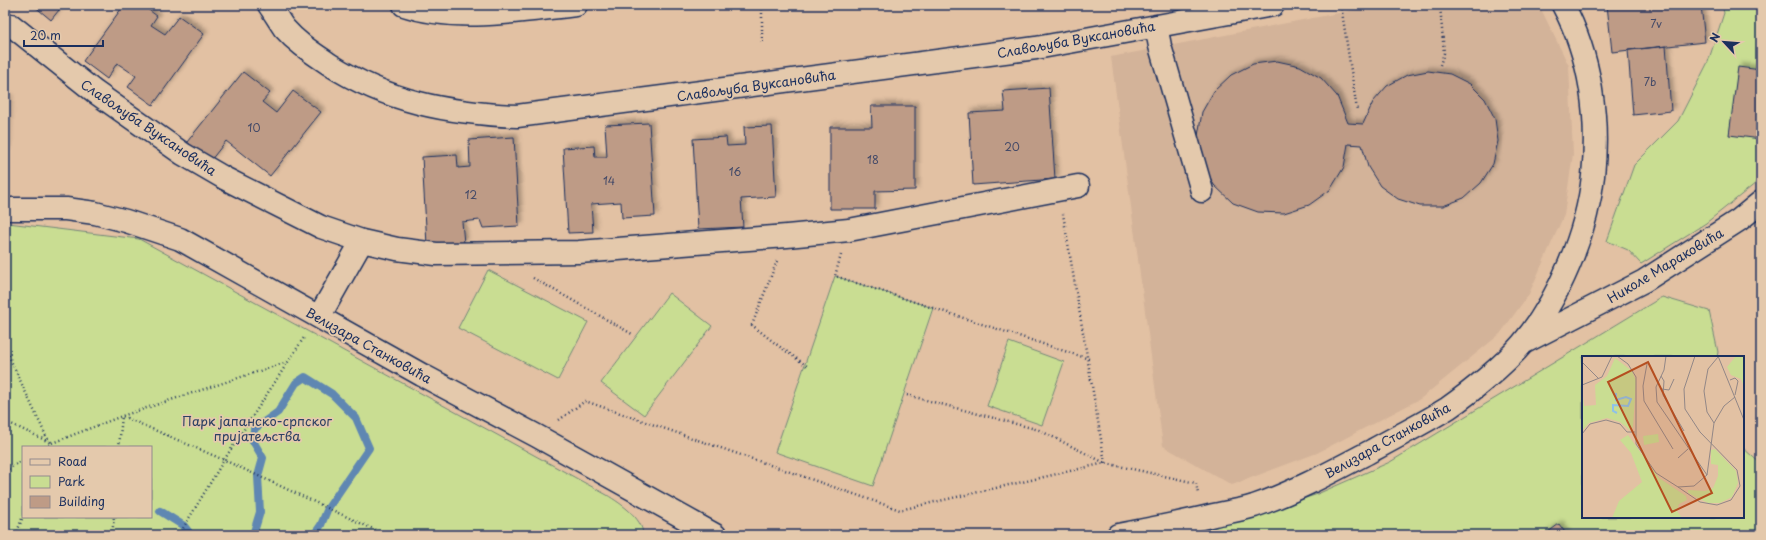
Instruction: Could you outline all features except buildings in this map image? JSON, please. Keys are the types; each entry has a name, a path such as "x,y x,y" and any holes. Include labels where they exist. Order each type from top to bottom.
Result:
{"street":[{"name":"Славољуба Вуксановића","path":"270,5 284,27 305,48 336,68 372,88 402,99 439,107 479,114 517,116 1036,48 1273,5"},
{"path":"404,5 438,13 462,14 507,12 576,5"},
{"name":"Велизара Станковића","path":"1118,535 1203,518 1253,506 1285,493 1360,457 1449,407 1476,386 1522,344 1552,298 1568,266 1581,233 1588,206 1595,158 1593,100 1588,73 1574,24 1563,5"},
{"name":"Славољуба Вуксановића","path":"10,25 95,92 183,154 226,179 321,227 362,241 397,249 436,254 579,252 787,236 849,230 1068,188"},
{"path":"1156,26 1160,46 1202,191"},
{"name":"Николе Мараковића","path":"1522,344 1644,281 1739,220 1761,202"},
{"name":"Велизара Станковића","path":"5,209 60,209 95,213 158,231 180,239 537,436 688,528 716,535"},
{"path":"319,317 362,241"}],"path":[{"path":"762,5 762,42"},
{"path":"1341,5 1357,110"},
{"path":"1440,5 1444,53 1440,65"},
{"path":"1068,188 1089,359 1105,463"},
{"path":"849,230 834,276 1089,359"},
{"path":"787,236 752,325 807,366"},
{"path":"530,276 632,334"},
{"path":"178,535 287,362 319,317"},
{"path":"5,348 46,438 52,443"},
{"path":"47,446 122,416 287,362"},
{"path":"907,395 1039,430 1105,463 1196,483 1203,518"},
{"path":"537,436 585,401 900,510 1105,463"},
{"path":"119,446 122,416"},
{"path":"122,416 224,460 386,535"},
{"path":"5,421 52,443"},
{"path":"5,471 22,461"},
{"path":"16,535 22,518"},
{"path":"112,535 114,518"}],"shaded area":[{"path":"1380,5 1539,5 1569,66 1573,154 1564,215 1529,294 1500,334 1420,399 1317,453 1232,485 1163,446 1111,57"}],"green space":[{"path":"1722,5 1761,5 1761,179 1706,223 1641,264 1628,250 1607,241 1634,165 1678,121 1708,62 1724,13"},
{"name":"Парк јапанско-српског пријатељства","path":"8,223 139,239 607,495 635,517 642,529 643,535 5,535 5,224"},
{"path":"488,270 588,322 558,380 458,328"},
{"path":"835,276 933,308 873,486 775,452"},
{"path":"669,293 712,326 644,415 601,383"},
{"path":"1662,297 1709,311 1718,352 1717,356 1582,356 1582,518 1744,518 1744,449 1761,464 1761,535 1187,535 1315,495 1390,462"},
{"path":"1009,342 1064,362 1042,425 987,406"}],"waterway":[{"path":"253,535 260,512 258,476 263,458 253,441 254,429 278,412 296,383 305,377 332,394 356,418 369,448 328,508 321,525 314,535"},
{"path":"160,511 184,526 191,535"}]}
